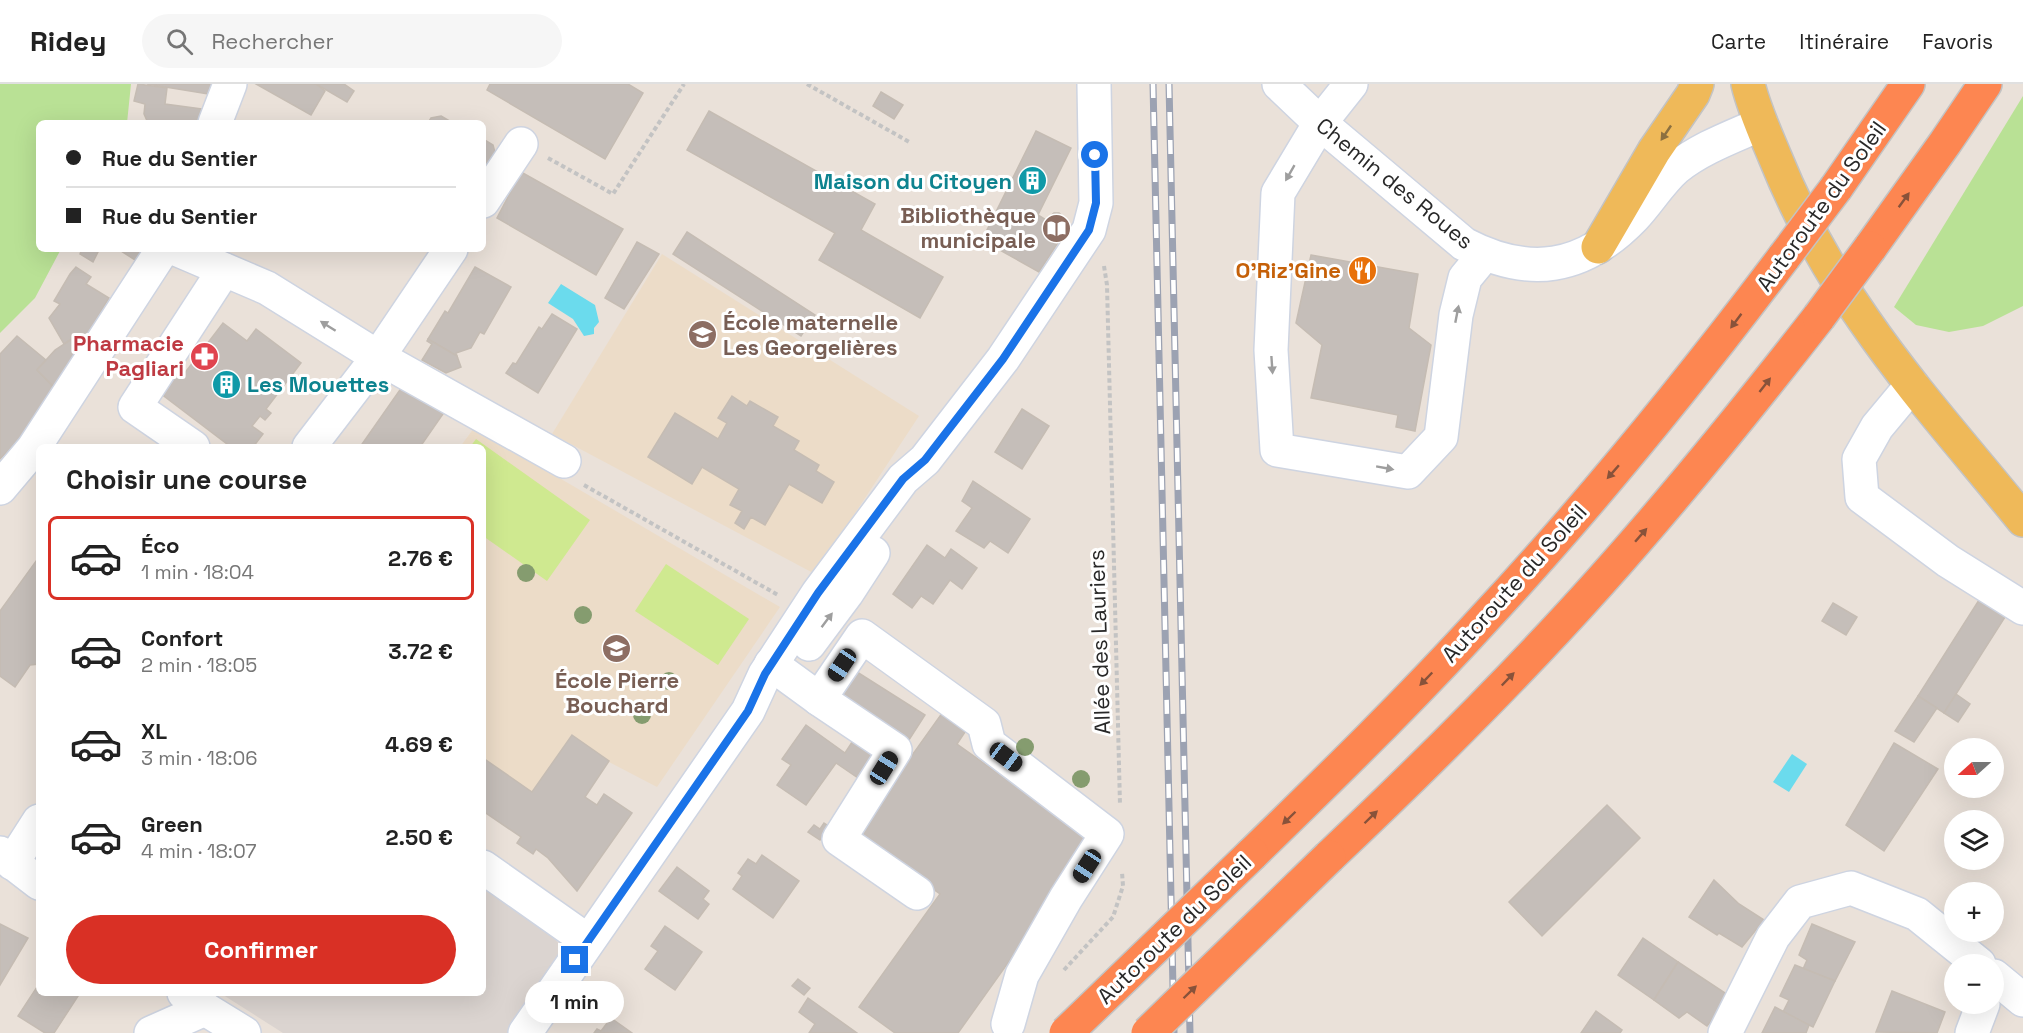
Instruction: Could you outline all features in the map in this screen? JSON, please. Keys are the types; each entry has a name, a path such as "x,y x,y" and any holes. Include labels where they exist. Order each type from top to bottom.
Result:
{"highway":[{"name":"Autoroute du Soleil","path":"1065,1033 1252,854 1482,622 1653,425 1717,345 1836,188 1908,84"},
{"path":"1148,1033 1418,772 1599,584 1725,436 1819,317 1946,143 1984,84"}],"main road":[{"path":"1598,248 1654,151 1693,94 1697,84"},
{"path":"1748,84 1761,124 1797,208 1823,255 1864,320 1912,385 2023,520"}],"street":[{"path":"215,120 230,84"},
{"path":"525,1033 748,711 765,674 779,670 818,593 903,479 925,460 1003,359 1089,230 1096,203 1094,84"},
{"name":"Chemin des Roues","path":"1279,84 1320,123 1464,244 1484,255 1514,264 1549,265 1572,260 1598,248 1616,234 1688,159 1720,141 1761,124"},
{"path":"1351,84 1320,123 1278,193 1271,350 1277,450 1408,472 1440,437 1456,315 1465,278 1484,255"},
{"path":"486,196 521,144"},
{"path":"36,444 161,252"},
{"path":"183,252 267,288 378,357 564,461"},
{"path":"311,444 378,357 449,252"},
{"path":"189,444 135,407 224,270"},
{"path":"1912,385 1877,427 1859,459 1862,497 1948,561 2023,608"},
{"path":"0,488 36,444"},
{"path":"819,699 862,636 984,724 989,744 1107,834 1066,898 1022,975 1008,1024"},
{"path":"779,670 895,750 838,839 916,893"},
{"path":"36,824 6,858 36,881"},
{"path":"486,869 588,941"},
{"path":"1725,1033 1773,937 1800,902 1851,888 1917,914 1967,954"},
{"path":"2004,984 2023,1000"},
{"path":"151,1033 195,1001 244,1033"},
{"path":"1972,1033 1979,1014"}],"path":[{"path":"521,144 613,194 684,84"},
{"path":"807,84 911,143"},
{"name":"Allée des Lauriers","path":"1104,262 1107,285 1120,811"},
{"path":"564,461 564,474 781,596"},
{"path":"1056,978 1113,917 1123,886 1122,866"}],"shaded area":[{"name":"École maternelle Les Georgelières","path":"662,254 919,416 815,574 552,434"},
{"name":"École Pierre Bouchard","path":"474,428 780,607 657,787 609,762 585,797 597,805 604,794 632,813 577,891 548,858 536,849 533,854 517,843 522,837 486,812 486,444 462,444"},
{"path":"486,888 552,935 562,948 556,966 510,1033 283,1033 225,996 486,996"}],"green space":[{"path":"0,84 131,84 127,120 36,120 36,252 59,252 35,298 0,333"},
{"path":"2023,96 2023,306 1983,326 1949,332 1916,325 1894,307"},
{"path":"476,439 483,444 472,444"},
{"path":"486,446 590,520 547,581 486,538"},
{"path":"666,564 749,619 718,665 635,611"}],"water":[{"path":"561,284 595,305 599,322 594,328 594,334 584,336 573,319 548,303"},
{"path":"1792,754 1807,764 1789,792 1773,782"}],"building":[{"path":"138,84 167,88 165,104 203,109 199,120 147,120 144,114 145,104 134,101"},
{"path":"147,84 213,84 208,94"},
{"path":"256,84 316,84 325,91 311,115"},
{"path":"316,84 344,84 354,91 347,102"},
{"path":"490,84 628,84 643,93 605,159 487,90"},
{"path":"881,92 903,105 894,119 873,106"},
{"path":"709,111 875,204 861,230 943,277 920,318 819,260 835,233 687,150"},
{"path":"441,116 448,120 430,120"},
{"name":"Maison du Citoyen","path":"1036,131 1071,148 1038,215 1046,220 1054,213 1059,213 1067,221 1068,227 1039,272 982,240"},
{"path":"486,141 493,145 496,156 486,168"},
{"path":"521,172 623,229 596,275 497,218"},
{"path":"687,232 815,315 801,336 673,254"},
{"path":"637,242 659,254 624,309 605,298"},
{"path":"81,252 98,252 93,262 80,254"},
{"path":"123,252 140,252 135,260"},
{"path":"1311,255 1418,274 1409,328 1431,345 1415,431 1396,427 1398,415 1311,398 1322,345 1296,323"},
{"path":"76,267 91,277 86,284 109,298 83,342 75,337 64,344 49,318 60,304 54,301"},
{"path":"475,267 511,287 484,334 480,332 471,348 456,353 457,356 428,339 445,311 448,313"},
{"path":"552,314 577,329 538,393 506,373 513,363 516,364 539,327 542,329"},
{"name":"Les Mouettes","path":"223,323 247,341 256,329 301,363 266,409 271,413 265,420 260,416 252,426 263,434 255,444 227,444 160,393 177,369 184,374"},
{"path":"17,336 46,360 37,370 56,389 17,442 0,459 0,354"},
{"path":"75,337 87,345 56,389 37,370 55,350"},
{"path":"428,339 457,356 461,367 446,373 422,360 432,344 427,341"},
{"path":"402,387 445,411 422,444 362,444"},
{"path":"732,396 747,406 750,401 778,417 773,426 799,441 794,450 819,465 816,471 834,482 822,503 789,484 765,525 751,517 744,529 735,523 742,511 730,505 739,489 702,467 692,484 648,457 675,413 718,439 727,423 718,418"},
{"path":"1022,409 1049,426 1022,469 995,452"},
{"path":"973,481 1030,519 1008,553 990,541 984,548 956,531 972,508 962,501"},
{"path":"927,545 945,558 951,549 977,568 962,589 950,580 933,604 921,596 912,608 893,594"},
{"path":"36,561 36,664 30,665 15,687 0,676 0,611"},
{"path":"1979,600 2005,617 1944,713 1918,696"},
{"path":"1833,603 1857,617 1846,635 1822,621"},
{"path":"857,672 925,715 907,743 839,699"},
{"path":"1956,694 1970,704 1958,722 1944,713"},
{"path":"1918,696 1937,708 1914,742 1895,731"},
{"path":"945,709 969,726 957,744 1094,842 958,1033 895,1033 859,1007 940,894 856,834"},
{"path":"806,725 845,753 858,733 882,750 861,780 836,763 806,805 777,785 791,765 782,759"},
{"path":"572,735 609,761 585,797 597,805 604,794 632,813 577,891 548,858 536,849 533,854 517,843 521,837 486,813 486,760 532,792"},
{"path":"1894,743 1938,769 1884,851 1846,825"},
{"path":"1607,805 1640,838 1542,936 1509,902"},
{"path":"824,823 830,827 820,840 808,832 814,825 820,829"},
{"path":"762,855 799,881 773,918 733,889 742,876 738,873 748,859 756,864"},
{"path":"677,867 709,891 703,899 709,904 698,919 659,891"},
{"path":"1714,880 1739,904 1764,920 1742,947 1719,933 1717,935 1689,917"},
{"path":"0,924 28,938 0,985"},
{"path":"1812,924 1855,942 1835,981 1803,969 1807,960 1799,955"},
{"path":"665,926 702,952 675,990 645,969 658,951 651,946"},
{"path":"1643,938 1678,962 1654,1000 1618,975"},
{"path":"1678,962 1731,997 1707,1026 1687,1012 1679,1018 1654,1000"},
{"path":"1795,965 1835,981 1813,1027 1783,1012 1789,1000 1780,996"},
{"path":"798,979 810,988 804,995 792,986"},
{"path":"36,989 36,996 78,996 54,1033 45,1033 18,1016"},
{"path":"1892,991 1944,1012 1937,1033 1876,1032"},
{"path":"808,998 857,1033 809,1033 815,1024 799,1012"},
{"path":"1775,1007 1809,1025 1806,1033 1762,1033"},
{"path":"1596,1011 1622,1030 1620,1033 1581,1033"},
{"path":"611,1018 632,1033 594,1033 597,1029 601,1031"}],"railway":[{"path":"1153,84 1174,1033"},
{"path":"1169,84 1190,1033"}],"place":[{"name":"Maison du Citoyen","path":"1033,181"},
{"name":"Bibliothèque municipale","path":"1057,228"},
{"name":"O'Riz'Gine","path":"1362,270"},
{"name":"École maternelle Les Georgelières","path":"702,335"},
{"name":"Pharmacie Pagliari","path":"205,356"},
{"name":"Les Mouettes","path":"226,384"},
{"name":"École Pierre Bouchard","path":"617,648"}],"route":[{"path":"575,960 748,711 765,674 818,593 903,479 925,460 1003,359 1089,230 1096,203 1095,155"}]}
